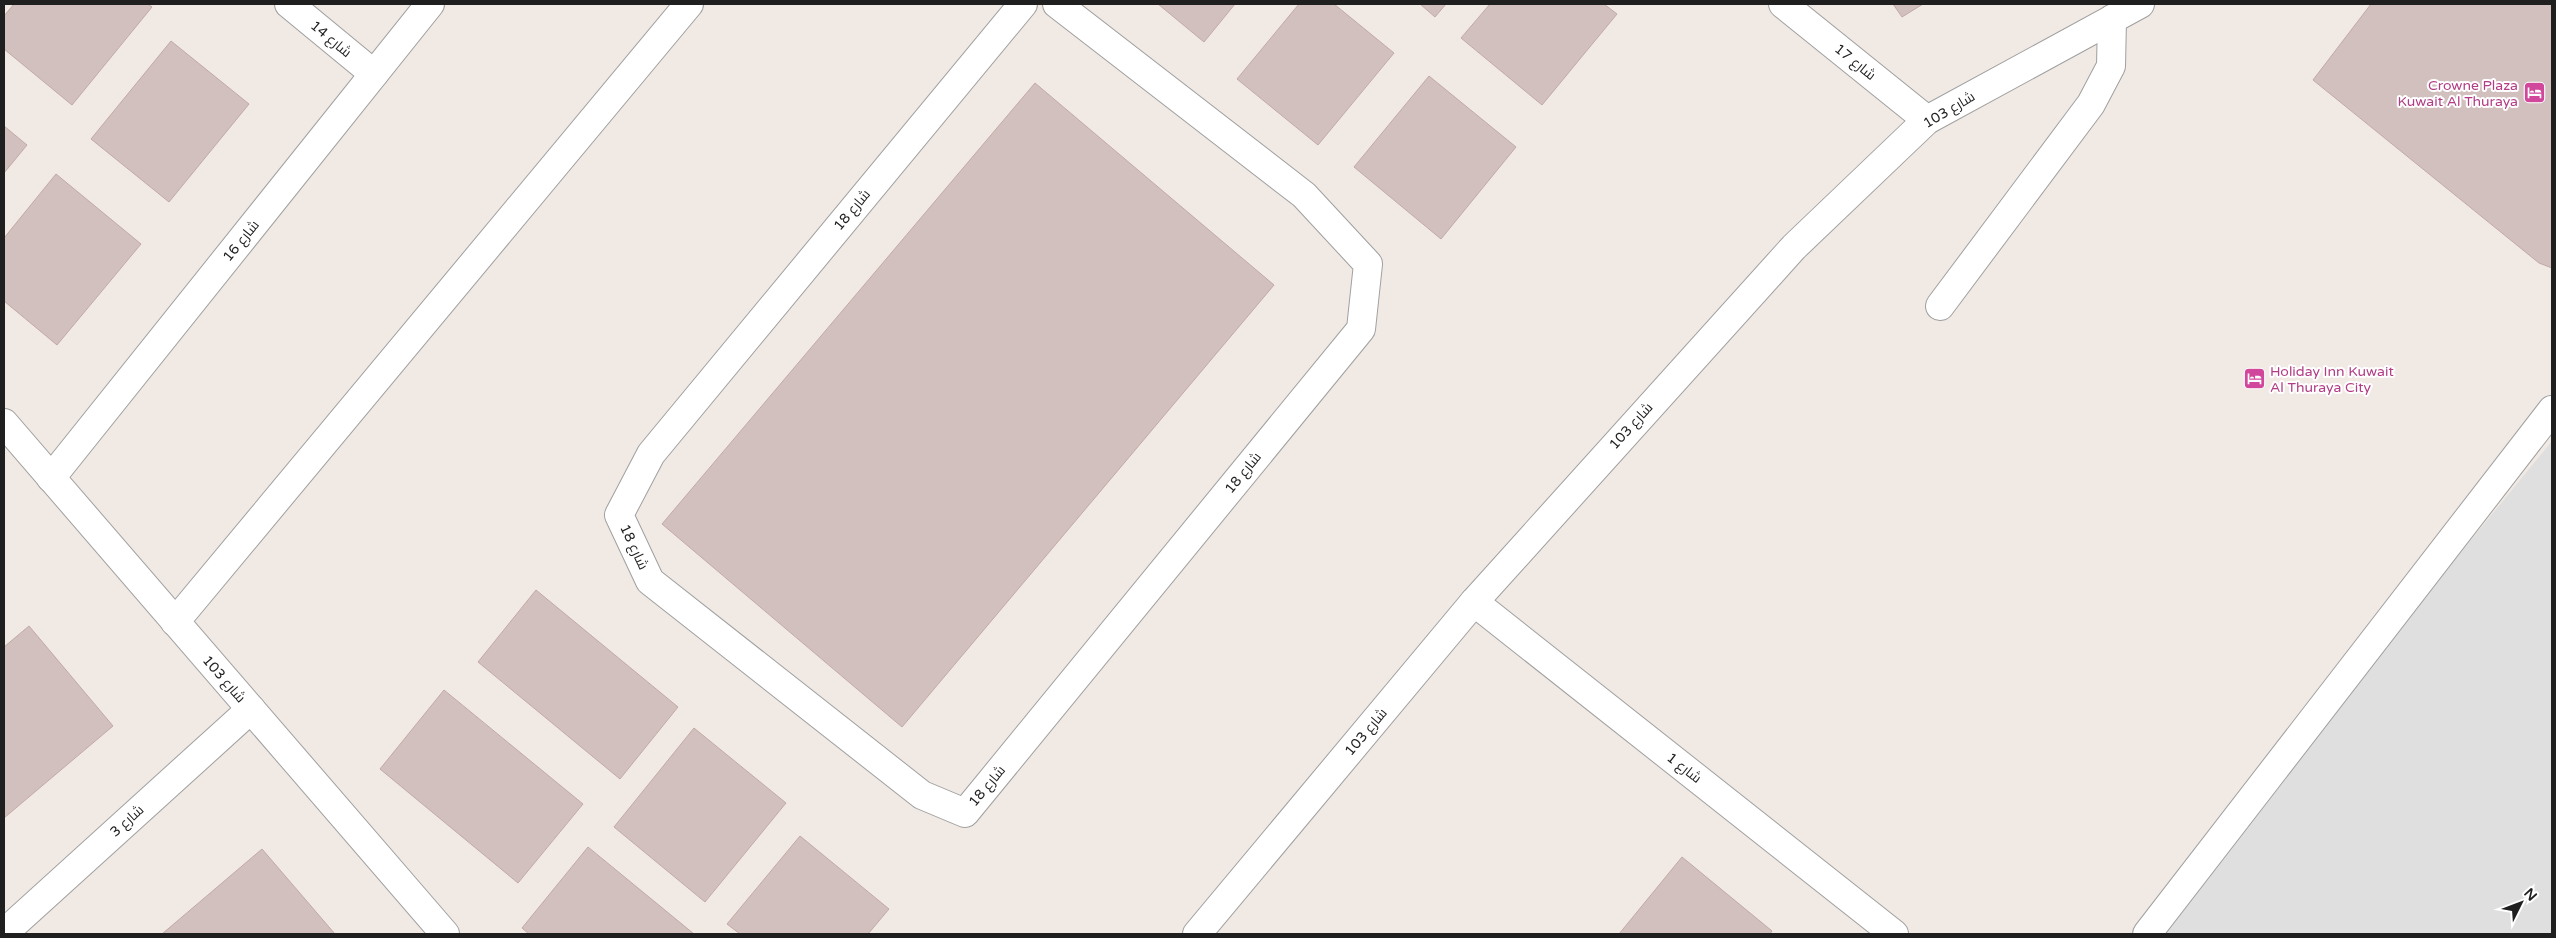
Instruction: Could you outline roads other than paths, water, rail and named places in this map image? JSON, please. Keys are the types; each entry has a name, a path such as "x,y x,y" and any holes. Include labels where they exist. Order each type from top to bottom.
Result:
{"street":[{"name":"شارع 14","path":"289,4 374,74"},
{"name":"شارع 16","path":"51,478 430,4"},
{"path":"175,622 689,4"},
{"name":"شارع 18","path":"1023,4 651,454 619,515 650,581 922,795 965,813 1361,329 1368,264 1304,195 1057,4"},
{"name":"شارع 17","path":"1783,4 1927,120"},
{"name":"شارع 103","path":"1197,934 1474,602 1794,247 1927,120 2140,4"},
{"path":"1940,306 2091,104 2111,66 2112,19"},
{"path":"2147,934 2552,410"},
{"name":"شارع 103","path":"4,423 446,934"},
{"name":"شارع 1","path":"1474,602 1894,934"},
{"name":"شارع 3","path":"4,932 251,709"}],"place":[{"name":"Crowne Plaza Kuwait Al Thuraya","path":"2534,93"},
{"name":"Holiday Inn Kuwait Al Thuraya City","path":"2254,379"}]}
